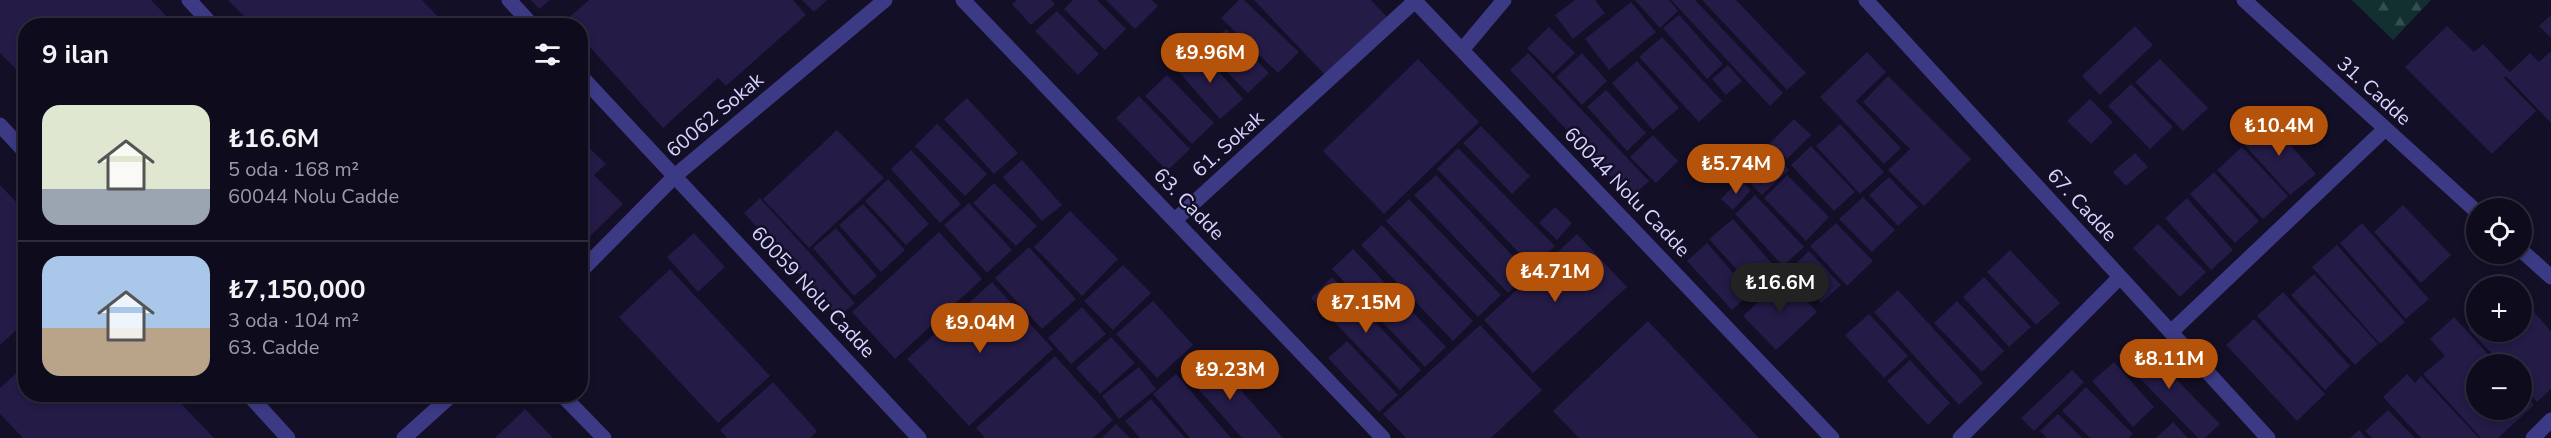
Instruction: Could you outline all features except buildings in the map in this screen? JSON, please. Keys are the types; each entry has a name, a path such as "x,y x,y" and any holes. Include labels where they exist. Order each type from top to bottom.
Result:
{"street":[{"path":"189,0 206,18"},
{"path":"509,0 526,18"},
{"name":"60062 Sokak","path":"588,264 676,176 885,0"},
{"name":"63. Cadde","path":"963,0 1383,438"},
{"path":"1462,50 1504,0"},
{"name":"67. Cadde","path":"1866,0 2268,438"},
{"name":"31. Cadde","path":"2244,0 2466,202"},
{"name":"61. Sokak","path":"1175,220 1415,1"},
{"name":"60044 Nolu Cadde","path":"1415,1 1832,438"},
{"name":"60059 Nolu Cadde","path":"588,83 919,438"},
{"path":"0,125 18,144"},
{"path":"2171,332 2385,129"},
{"path":"2532,260 2551,277"},
{"path":"1960,438 2120,278"},
{"path":"255,402 288,438"},
{"path":"404,438 444,402"},
{"path":"569,402 604,438"},
{"path":"2533,438 2551,420"}],"green space":[{"path":"2352,0 2431,0 2393,40"}]}
